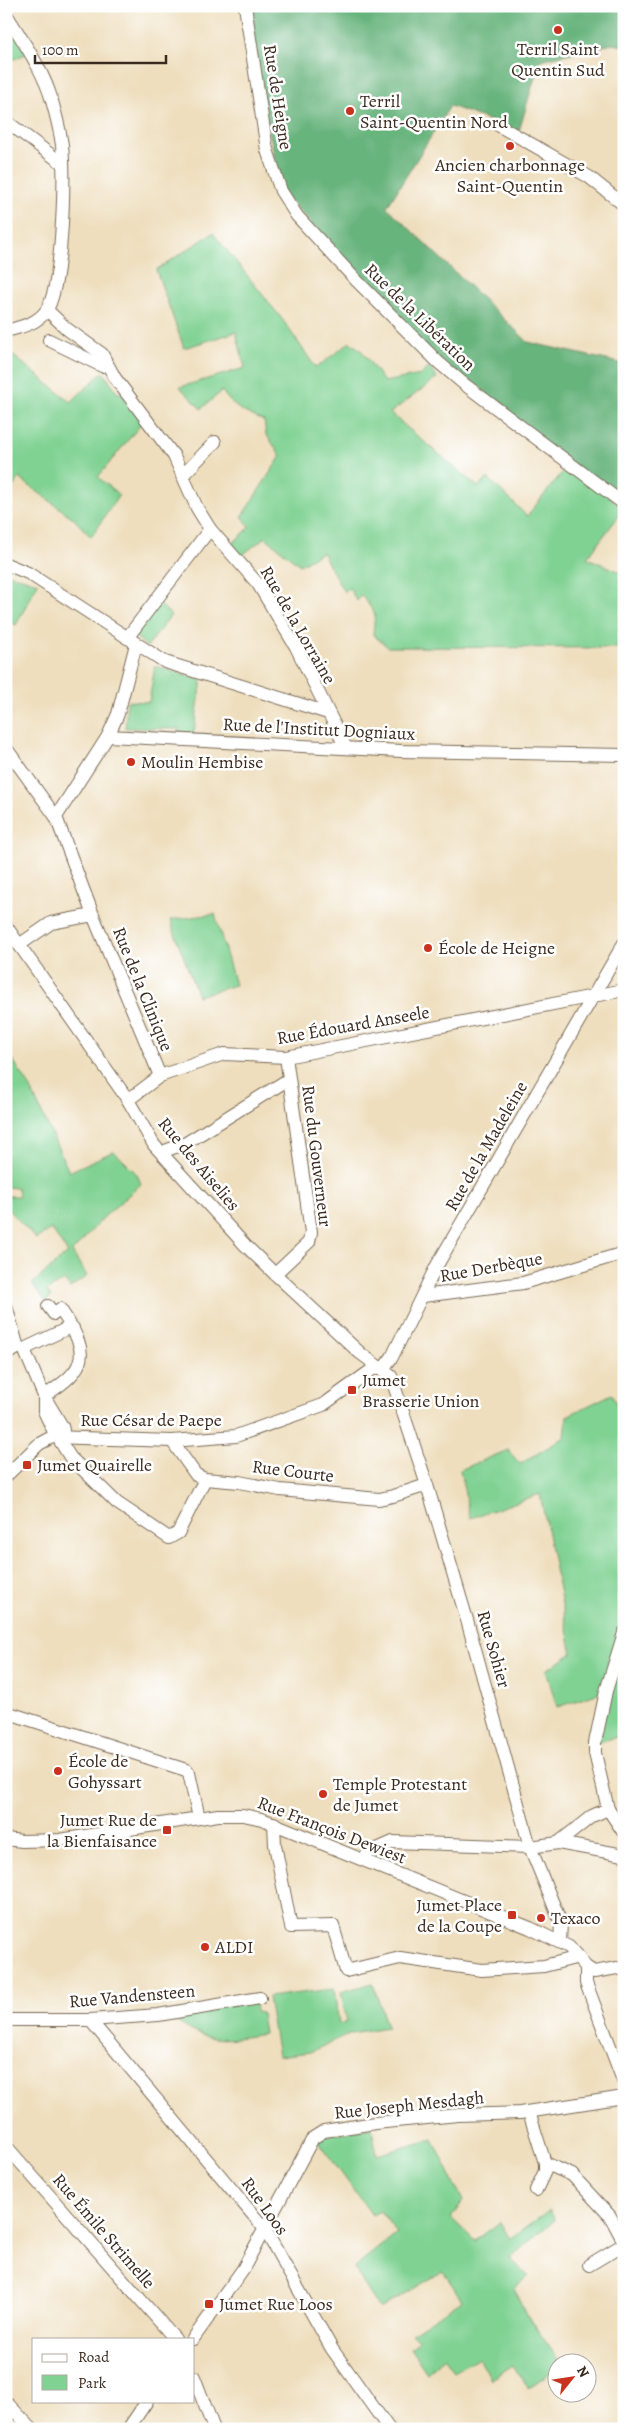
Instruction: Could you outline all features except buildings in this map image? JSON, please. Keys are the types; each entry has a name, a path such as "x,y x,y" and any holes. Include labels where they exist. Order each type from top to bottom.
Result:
{"street":[{"name":"Rue de Heigne","path":"245,6 268,150 281,191"},
{"path":"6,14 29,51 52,99 62,144 64,194 56,278 47,310 34,321 6,331"},
{"path":"6,121 63,164"},
{"path":"496,124 589,177 624,205"},
{"name":"Rue de la Libération","path":"281,191 297,216 314,237 421,347 464,384 624,504"},
{"name":"Rue de la Lorraine","path":"47,310 68,329 102,354 115,378 174,456 196,508 210,529 258,584 296,648 346,748"},
{"path":"48,340 102,366 107,363"},
{"path":"183,474 215,442"},
{"path":"56,817 108,736 118,714 131,641 210,529"},
{"path":"6,564 28,573 165,662 328,713"},
{"name":"Rue de l'Institut Dogniaux","path":"108,736 346,748 624,755"},
{"name":"Rue de la Clinique","path":"6,748 56,817 93,914 160,1076"},
{"name":"Rue de la Clinique","path":"20,945 51,923 93,914"},
{"name":"Rue des Aiselies","path":"6,926 128,1100 150,1138 245,1245 360,1353 383,1369"},
{"name":"Rue de la Madeleine","path":"383,1369 392,1357 441,1258 624,943"},
{"name":"Rue Édouard Anseele","path":"128,1100 160,1076 224,1054 286,1058 624,990"},
{"name":"Rue du Gouverneur","path":"275,1274 309,1242 311,1232 286,1058"},
{"path":"162,1152 186,1142 289,1079"},
{"name":"Rue Derbèque","path":"422,1296 523,1283 624,1253"},
{"path":"6,1306 13,1349 62,1426 63,1430 59,1437 70,1457 101,1489 146,1524 169,1538 178,1533 205,1479 196,1475 172,1441"},
{"path":"44,1396 75,1373 81,1363 81,1354 73,1328 60,1309 54,1314 48,1306"},
{"path":"13,1349 73,1328"},
{"name":"Rue César de Paepe","path":"6,1476 41,1442 50,1437 172,1441 220,1438 255,1431 323,1405 373,1369 383,1369"},
{"name":"Rue Sohier","path":"383,1369 391,1376 397,1389 427,1485 501,1736 530,1847 561,1923 560,1942"},
{"name":"Rue Courte","path":"205,1479 239,1482 280,1490 379,1499 427,1485"},
{"path":"624,1633 589,1754 608,1809 620,1819 624,1833"},
{"path":"6,1712 186,1770 189,1773 199,1818"},
{"path":"558,1843 592,1816 608,1809"},
{"name":"Rue François Dewiest","path":"6,1838 22,1841 60,1840 218,1815 243,1815 274,1823 560,1942 569,1947 582,1962"},
{"path":"274,1823 275,1845 291,1927 333,1926 346,1971 400,1958 482,1970 582,1962 594,1972 620,1968 624,1970"},
{"path":"362,1859 368,1853 393,1842 530,1847 558,1843 624,1855"},
{"path":"582,1962 586,1983 624,2083"},
{"name":"Rue Vandensteen","path":"6,2020 90,2020 158,2015 260,1998"},
{"name":"Rue Loos","path":"90,2020 264,2228 332,2349 389,2429"},
{"name":"Rue Joseph Mesdagh","path":"194,2338 243,2269 313,2138 324,2131 384,2122 529,2112 624,2097"},
{"path":"529,2112 545,2163 545,2171 536,2190"},
{"name":"Rue Émile Strimelle","path":"6,2146 173,2338"},
{"path":"545,2163 572,2175 610,2216 624,2243 589,2265"},
{"path":"195,2380 214,2429"},
{"path":"6,2402 32,2429"},
{"path":"128,2429 146,2402"}],"green space":[{"path":"245,6 624,6 624,46 612,44 540,60 519,131 450,106 387,207 528,342 624,364 624,504 438,362 281,191"},
{"path":"15,27 30,52 6,63 6,34"},
{"path":"213,233 282,319 316,368 350,342 362,351 384,382 421,375 429,367 437,378 390,413 478,487 488,478 527,516 570,463 624,509 587,558 623,573 624,615 621,615 624,648 388,647 373,635 375,614 362,595 357,601 349,588 344,592 322,552 300,565 265,537 240,557 232,544 250,527 242,516 281,456 266,434 264,421 240,409 222,391 201,409 180,387 245,368 236,332 184,348 156,270"},
{"path":"6,350 71,402 103,372 118,394 124,390 146,418 98,477 119,495 91,537 73,518 19,478 6,498"},
{"path":"6,573 38,583 16,625 6,621"},
{"path":"159,604 171,615 147,647 134,635"},
{"path":"155,666 202,680 193,738 179,735 179,729 125,728 127,701 149,702"},
{"path":"215,914 235,985 198,996 170,920"},
{"path":"6,1050 29,1085 69,1172 114,1151 137,1174 141,1184 106,1215 72,1252 87,1276 70,1288 64,1280 47,1291 51,1297 46,1302 32,1284 68,1253 51,1229 36,1239 6,1207 6,1196 19,1196 18,1188 6,1187"},
{"path":"612,1394 624,1420 624,1735 595,1743 606,1691 557,1707 546,1670 572,1654 540,1494 470,1518 460,1470 508,1450 520,1464 565,1437 567,1416"},
{"path":"373,1983 387,2027 351,2033 310,2052 278,2056 268,1997 334,1989 339,2024 347,2021 341,1992"},
{"path":"254,1999 256,2012 261,2013 264,2034 228,2039 209,2037 199,2034 177,2022 187,2010"},
{"path":"372,2128 377,2155 433,2139 463,2201 451,2218 475,2241 500,2222 510,2239 550,2210 555,2219 510,2258 528,2276 513,2289 529,2318 553,2352 548,2352 548,2374 528,2388 513,2365 491,2379 479,2357 453,2372 445,2357 427,2373 410,2348 419,2340 412,2333 462,2300 443,2271 380,2309 353,2268 397,2233 380,2211 372,2215 315,2137"}],"place":[{"name":"Terril Saint Quentin Sud","path":"558,30"},
{"name":"Terril Saint-Quentin Nord","path":"350,111"},
{"name":"Ancien charbonnage Saint-Quentin","path":"510,146"},
{"name":"Moulin Hembise","path":"131,762"},
{"name":"École de Heigne","path":"428,948"},
{"name":"Jumet Brasserie Union","path":"352,1390"},
{"name":"Jumet Quairelle","path":"27,1465"},
{"name":"École de Gohyssart","path":"58,1771"},
{"name":"Temple Protestant de Jumet","path":"323,1794"},
{"name":"Jumet Rue de la Bienfaisance","path":"167,1830"},
{"name":"Jumet Place de la Coupe","path":"512,1915"},
{"name":"Texaco","path":"541,1918"},
{"name":"ALDI","path":"205,1947"},
{"name":"Jumet Rue Loos","path":"209,2304"}]}
